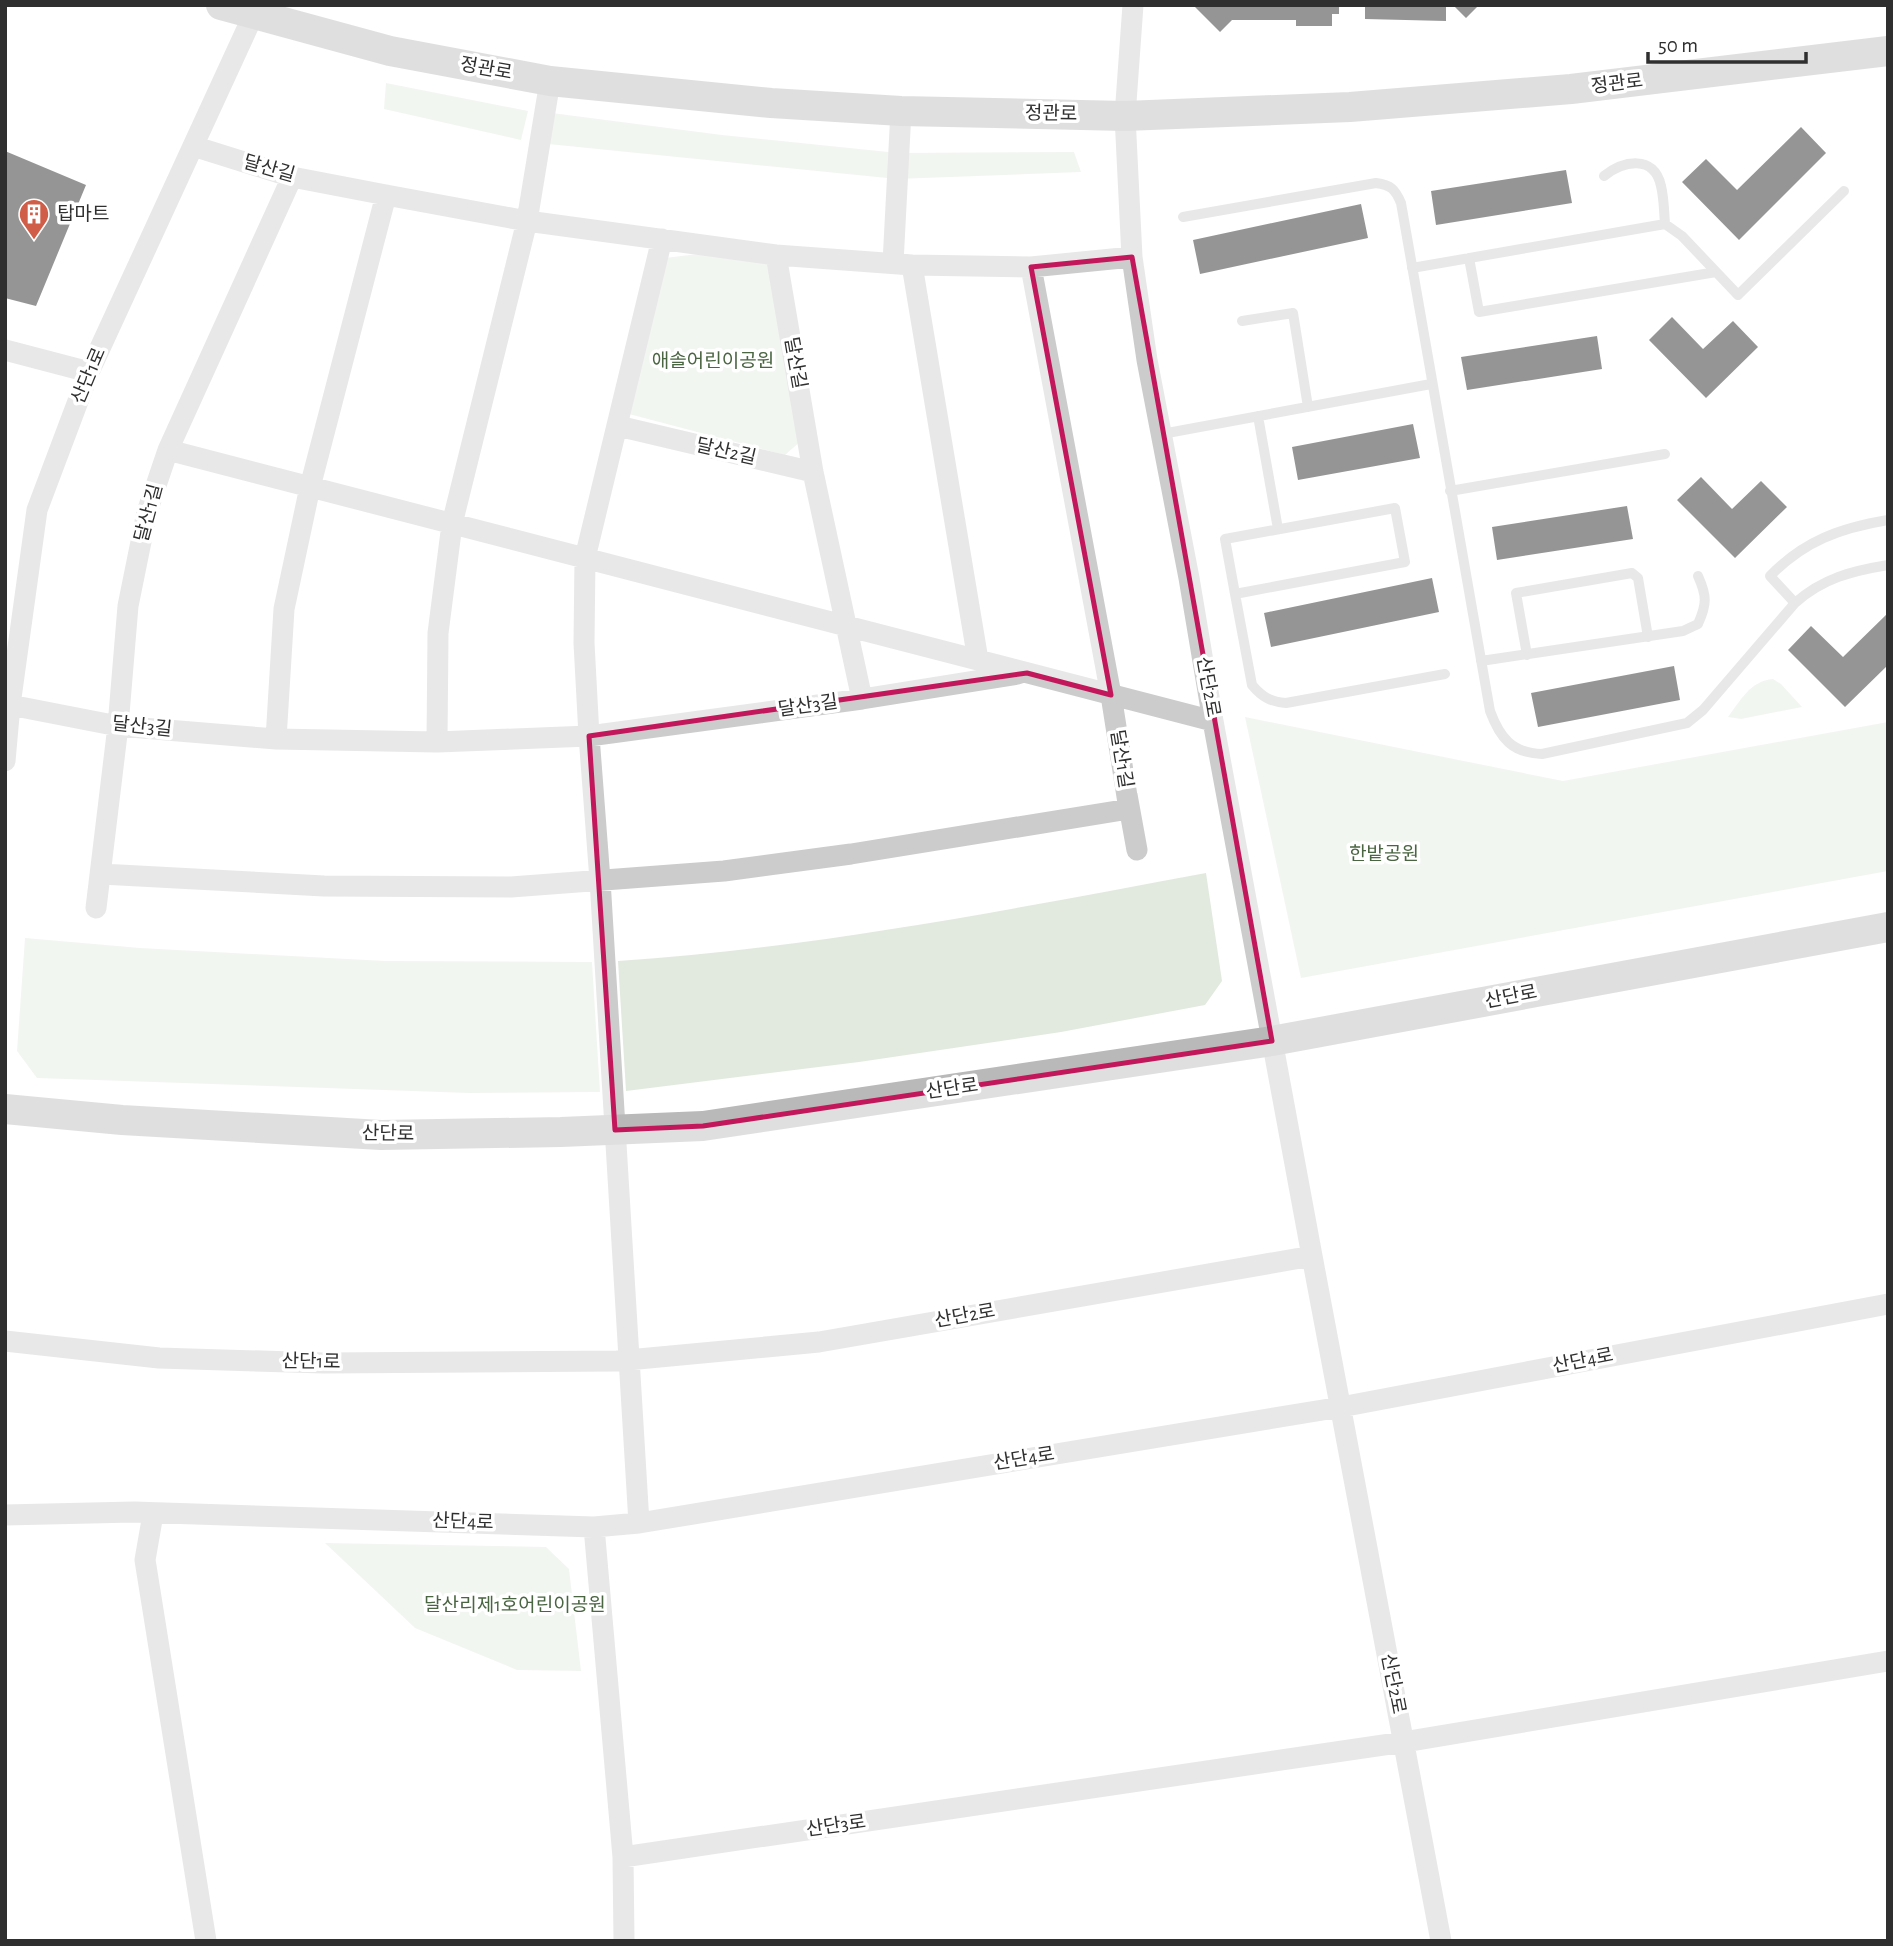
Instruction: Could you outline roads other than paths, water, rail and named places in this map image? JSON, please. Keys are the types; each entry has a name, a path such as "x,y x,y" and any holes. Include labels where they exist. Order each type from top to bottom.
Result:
{"street":[{"name":"정관로","path":"221,5 256,10 390,51 550,81 758,102 901,111 1125,116 1350,107 1571,89 1888,51"},
{"name":"산단2로","path":"1133,5 1125,116 1132,257 1147,360 1441,1941"},
{"name":"산단1로","path":"5,761 8,705 37,510 89,372 256,10"},
{"path":"437,742 438,633 452,524 527,221 550,81"},
{"path":"901,111 903,264 945,468 978,660"},
{"name":"달산길","path":"193,146 292,177 386,195 527,221 776,255 903,264 1031,267 1132,257"},
{"name":"달산1길","path":"96,908 118,726 128,606 147,512 168,450 292,177"},
{"path":"276,738 284,609 310,487 386,195"},
{"path":"639,1523 589,736 584,643 585,558 662,239"},
{"name":"달산길","path":"776,255 813,472"},
{"name":"달산1길","path":"101,874 324,886 511,887 724,871 851,854 1129,809 1111,695 1031,267"},
{"path":"5,350 89,372"},
{"name":"달산2길","path":"618,426 813,472"},
{"path":"168,450 1213,721"},
{"path":"813,472 862,699"},
{"name":"달산3길","path":"8,705 118,726 276,738 437,742 589,736 862,699 1027,673"},
{"path":"1125,786 1137,850"},
{"name":"산단로","path":"5,1109 122,1120 382,1135 703,1126 1272,1041 1888,927"},
{"name":"산단2로","path":"617,1361 819,1342 1312,1256"},
{"name":"산단4로","path":"5,1515 153,1514 594,1527 639,1523 1341,1407 1888,1304"},
{"name":"산단1로","path":"5,1341 173,1358 324,1363 617,1361"},
{"path":"153,1514 145,1560 206,1941"},
{"path":"594,1527 623,1857 624,1941"},
{"name":"산단2로","path":"1048,1796 1404,1742 1888,1661"},
{"name":"산단3로","path":"623,1857 1048,1796"}],"lane":[{"path":"1604,176 1628,163 1648,167 1661,183 1665,224"},
{"path":"1184,217 1376,183 1390,185 1396,191 1401,203 1490,711 1502,736 1526,753 1542,754 1687,723 1703,710 1795,603 1809,591 1837,575 1888,565"},
{"path":"1412,268 1665,224 1682,236 1738,295 1844,191"},
{"path":"1469,258 1479,312 1716,272"},
{"path":"1242,321 1293,313 1308,407"},
{"path":"1162,434 1431,384"},
{"path":"1258,416 1278,530"},
{"path":"1450,491 1665,454"},
{"path":"1235,594 1405,562 1395,508 1225,539 1235,594 1252,685 1259,694 1274,702 1286,703 1446,674"},
{"path":"1795,603 1770,576 1783,562 1816,540 1888,520"},
{"path":"1527,654 1516,593 1632,573 1638,578 1648,637"},
{"path":"1481,661 1683,631 1698,624 1704,611 1706,594 1698,576"}],"place":[{"name":"탑마트","path":"34,241"}],"park label":[{"name":"애솔어린이공원","path":"713,361"},
{"name":"한밭공원","path":"1384,854"},
{"name":"달산리제1호어린이공원","path":"515,1605"}]}
